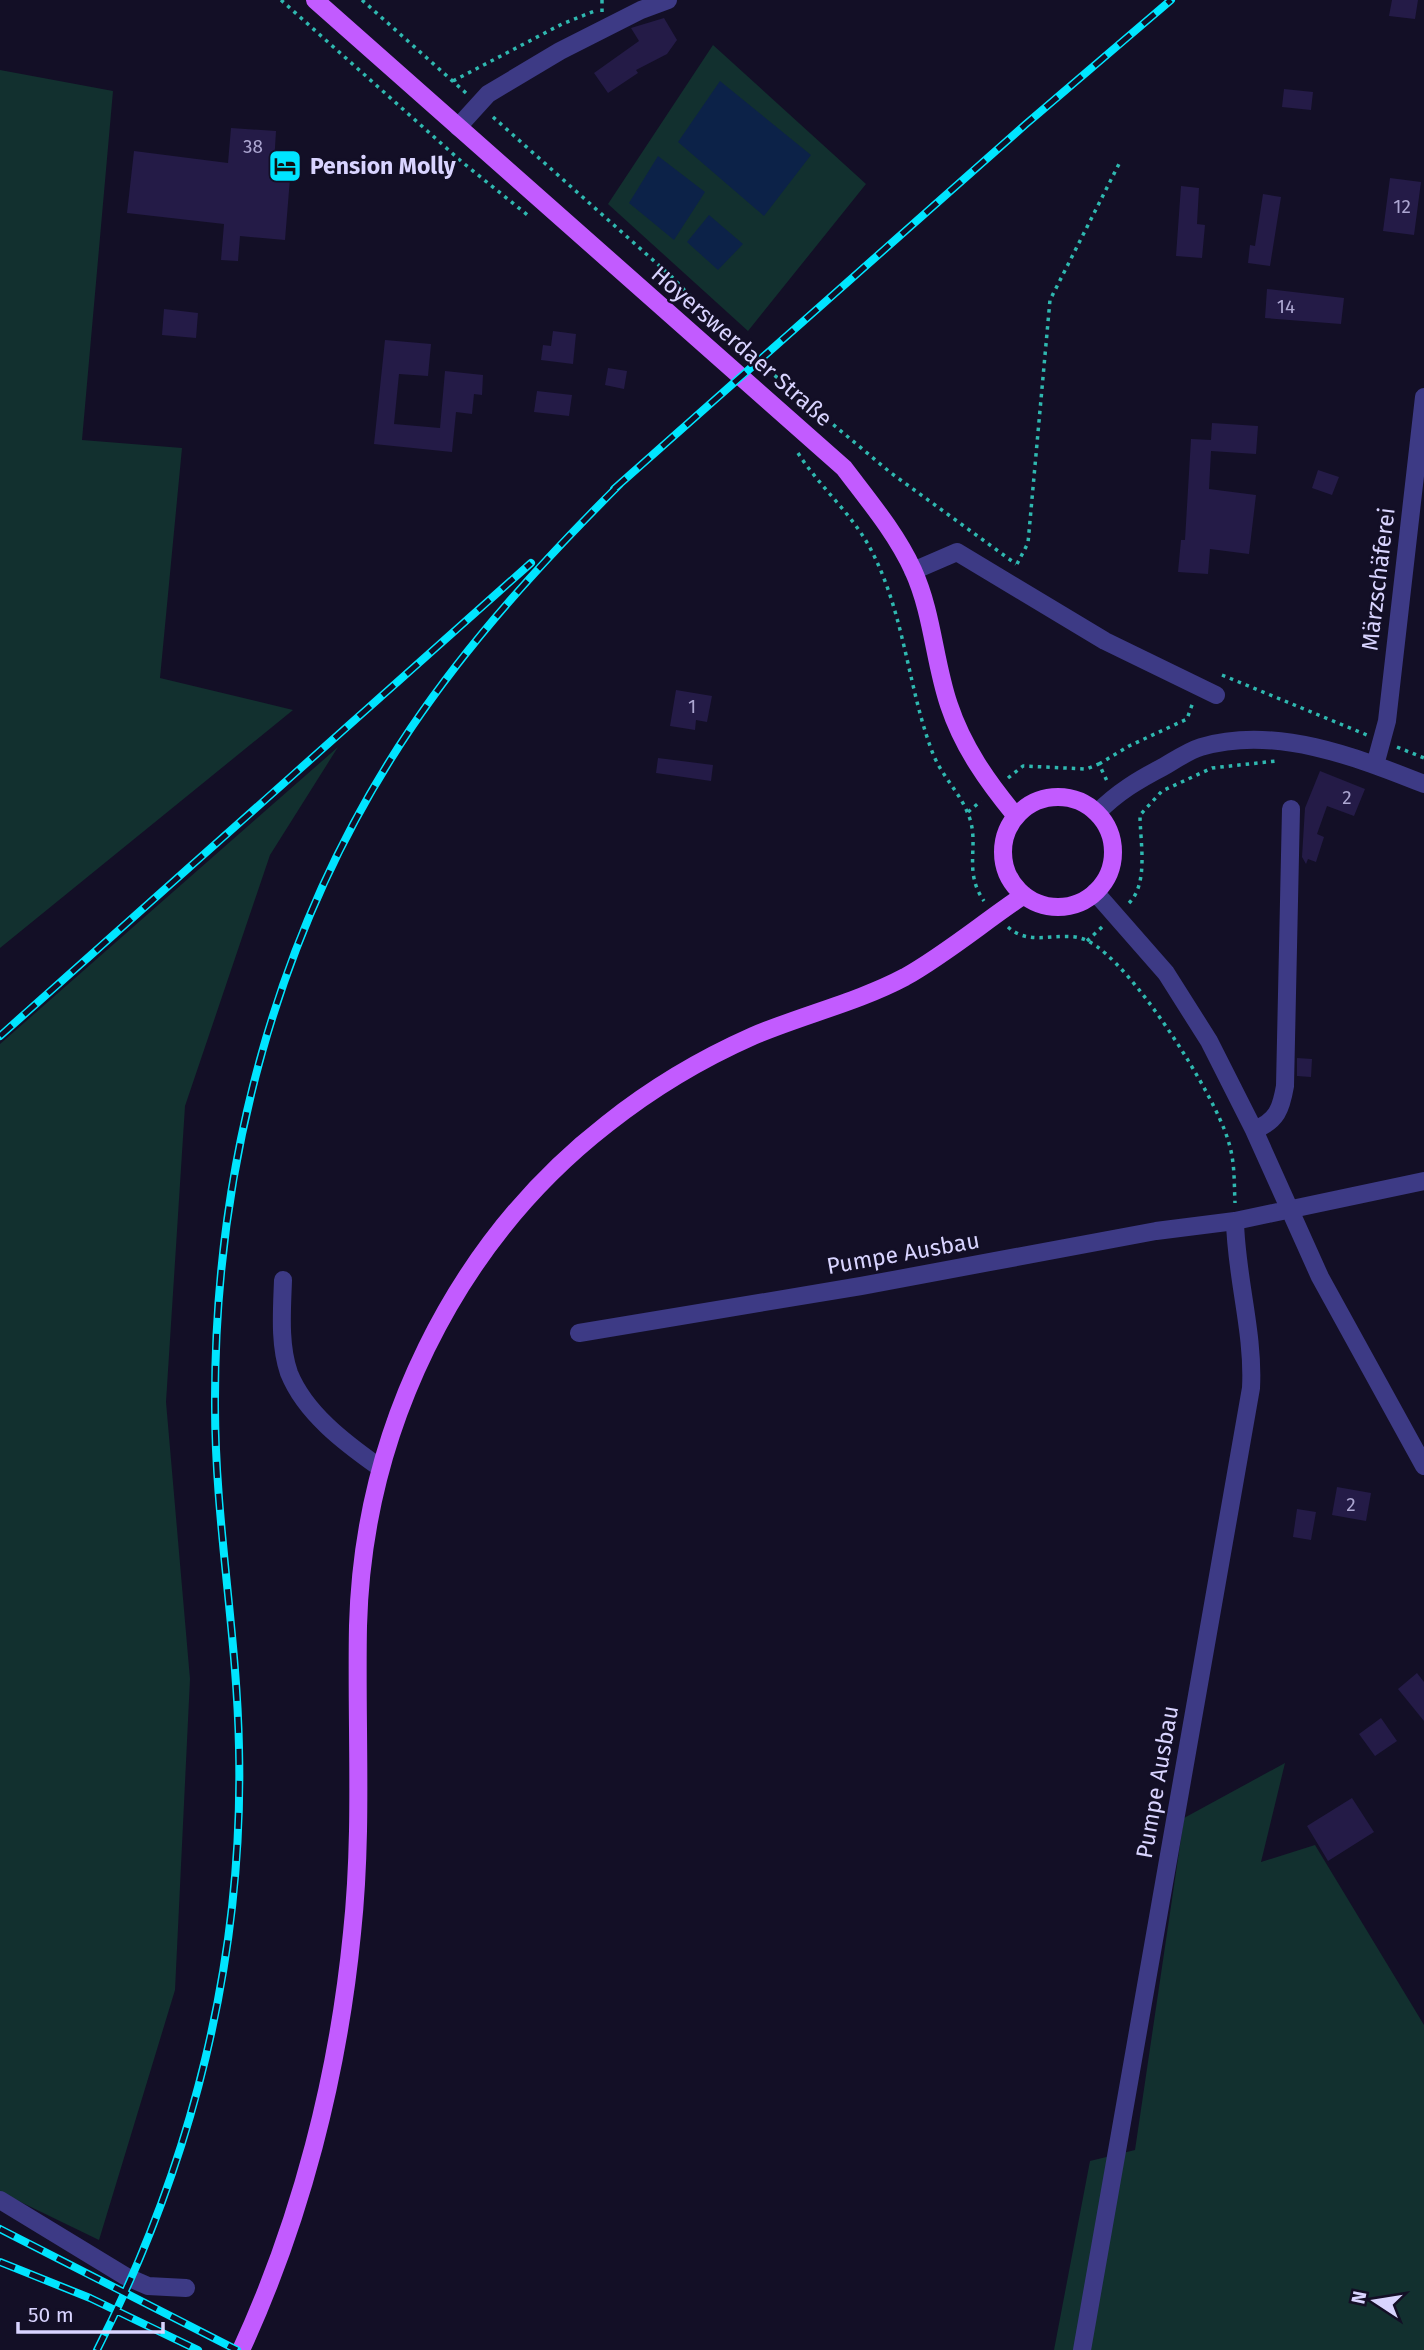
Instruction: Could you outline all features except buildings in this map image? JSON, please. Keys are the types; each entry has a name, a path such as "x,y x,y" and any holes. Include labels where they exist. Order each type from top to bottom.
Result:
{"main road":[{"name":"Hoyerswerdaer Straße","path":"315,0 844,468 891,529 913,570 930,614 949,704 966,748 994,790 1015,815"},
{"path":"1057,797 1080,801 1098,812 1112,839 1113,860 1106,879 1096,892 1077,904 1057,907 1042,904 1024,895 1006,868 1003,849 1006,831 1015,815 1035,802 1057,797"},
{"path":"241,2350 266,2297 322,2116 339,2029 352,1933 359,1834 358,1623 364,1559 379,1467 389,1433 425,1351 475,1265 537,1190 606,1125 676,1076 751,1037 904,977 1024,895"}],"street":[{"path":"458,127 488,94 560,51 668,0"},
{"name":"Märzschäferei","path":"1375,765 1382,741 1424,397"},
{"path":"913,570 957,552 1105,641 1216,695"},
{"path":"1098,812 1117,793 1200,747 1243,740 1299,744 1375,765 1424,784"},
{"path":"1254,1130 1269,1124 1281,1110 1285,1086 1291,809"},
{"path":"1096,892 1166,973 1209,1041 1254,1130 1288,1211 1320,1277 1424,1466"},
{"name":"Pumpe Ausbau","path":"579,1333 861,1286 1156,1231 1235,1221 1424,1181"},
{"name":"Pumpe Ausbau","path":"1082,2350 1251,1388 1252,1362 1236,1251 1235,1221"},
{"path":"283,1280 282,1335 290,1373 314,1411 345,1442 379,1467"},
{"path":"0,2200 125,2276 157,2288 186,2288"}],"path":[{"path":"362,0 672,276 730,338 891,473 1026,570"},
{"path":"453,81 562,24 611,4"},
{"path":"1006,583 1028,543 1050,300 1121,160"},
{"path":"796,450 868,545 891,594 909,658 919,711 934,755 949,786 968,812 1023,766 1086,769 1187,719 1197,686"},
{"path":"1215,673 1424,758"},
{"path":"1235,1221 1235,1164 1228,1137 1190,1065 1155,1009 1120,970 1087,941 1139,893 1140,815 1162,791 1212,768 1286,762"},
{"path":"1099,764 1105,779 1140,815"}],"green space":[{"path":"713,45 866,184 748,331 608,204"},
{"path":"0,70 113,91 82,440 182,448 160,678 293,710 0,948"},
{"path":"338,747 270,855 185,1106 166,1402 190,1679 175,1990 99,2240 0,2192 0,1044"},
{"path":"1285,1763 1261,1862 1315,1845 1424,2025 1424,2350 1054,2350 1090,2161 1135,2150 1184,1818"}],"water":[{"path":"720,81 811,155 764,216 678,142"},
{"path":"658,156 705,192 674,240 629,203"},
{"path":"709,215 743,244 718,270 687,242"}],"railway":[{"path":"614,489 1026,124 1171,0"},
{"path":"97,2350 131,2279 160,2207 185,2133 221,1982 232,1905 238,1827 239,1748 218,1492 215,1406 218,1316 226,1227 241,1139 262,1052 289,967 323,885 364,805 411,728 483,632 620,484"},
{"path":"0,1036 531,563"},
{"path":"0,2229 237,2350"},
{"path":"0,2262 90,2298 198,2350"}],"place":[{"name":"Pension Molly","path":"285,166"}]}
